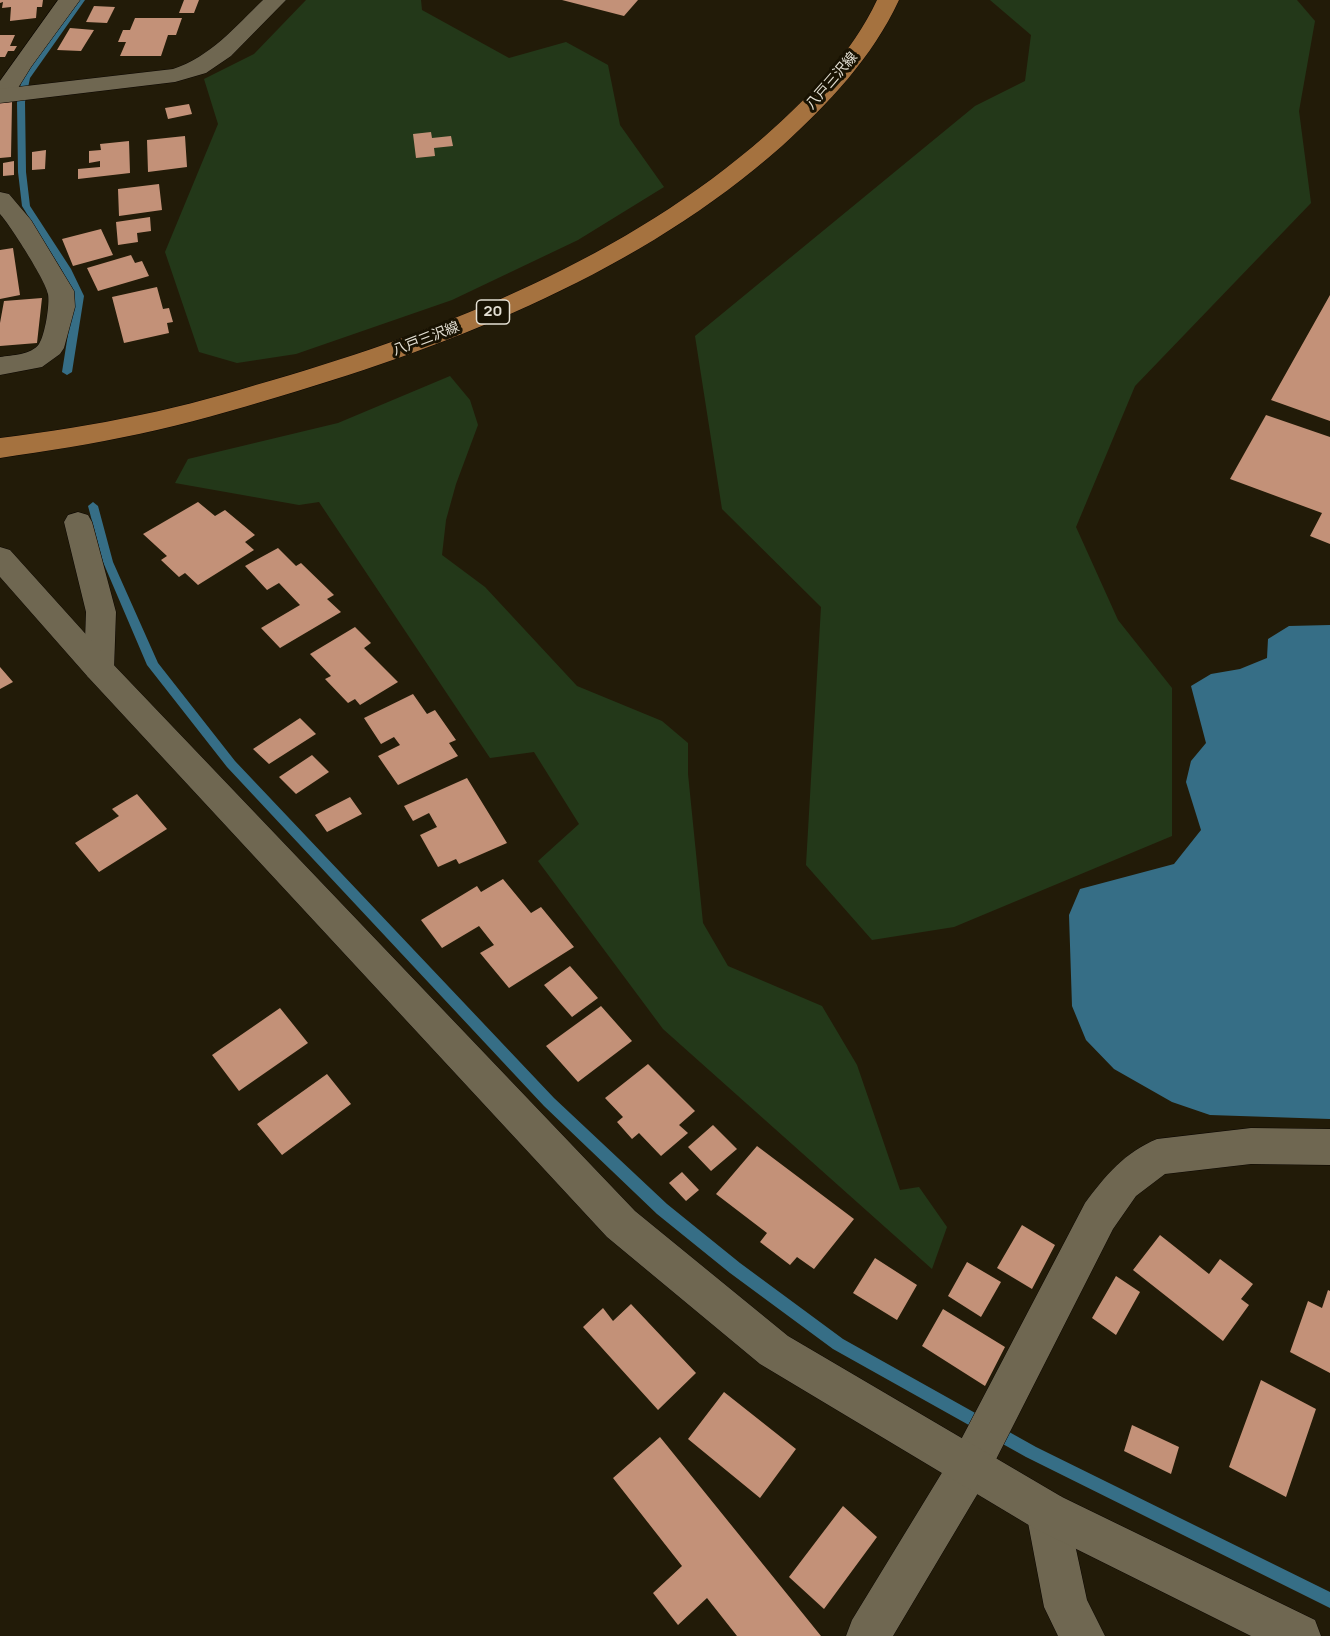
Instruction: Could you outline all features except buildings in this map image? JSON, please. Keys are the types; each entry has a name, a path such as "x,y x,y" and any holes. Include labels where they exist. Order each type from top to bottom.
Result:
{"main road":[{"name":"八戸三沢線","path":"0,448 104,432 299,382 412,346 503,308 595,263 726,182 798,120 832,83 867,38 888,0"}],"street":[{"path":"1,96 69,0"},
{"path":"1,96 175,75 198,68 223,51 275,0"},
{"path":"0,198 19,220 61,291 62,307 51,348 33,361 0,366"},
{"path":"78,522 101,612 99,669"},
{"path":"0,558 99,669 621,1224 774,1350 969,1468 1047,1512 1299,1636"},
{"path":"868,1636 969,1468 1099,1216 1123,1183 1157,1156 1251,1146 1330,1147"},
{"path":"1047,1512 1066,1607 1083,1636"}],"green space":[{"path":"306,0 421,0 422,10 509,58 566,42 608,65 620,125 664,187 578,240 452,300 296,354 237,363 199,352 165,252 218,124 204,79 254,54"},
{"path":"990,0 1297,0 1315,21 1299,111 1311,203 1135,386 1076,527 1118,620 1172,688 1172,836 954,927 872,940 806,865 821,607 722,509 695,336 975,106 1025,81 1031,35"},
{"path":"450,376 470,400 478,425 456,484 446,520 442,555 485,587 577,686 662,721 688,743 688,774 703,923 728,966 822,1006 857,1065 900,1190 919,1187 947,1227 932,1269 663,1029 538,861 579,824 534,752 490,758 319,502 299,505 175,483 188,459 338,423"}],"water":[{"path":"1330,625 1330,1119 1210,1115 1172,1102 1114,1069 1086,1040 1072,1006 1069,915 1080,889 1174,864 1201,830 1186,782 1191,761 1206,743 1191,686 1211,674 1240,669 1267,658 1268,639 1289,626"}],"waterway":[{"path":"67,372 79,296 66,269 26,206 22,172 21,102 26,78 81,0"},
{"path":"93,506 108,562 153,665 231,764 549,1102 662,1209 735,1268 838,1344 1031,1452 1330,1600"}]}
